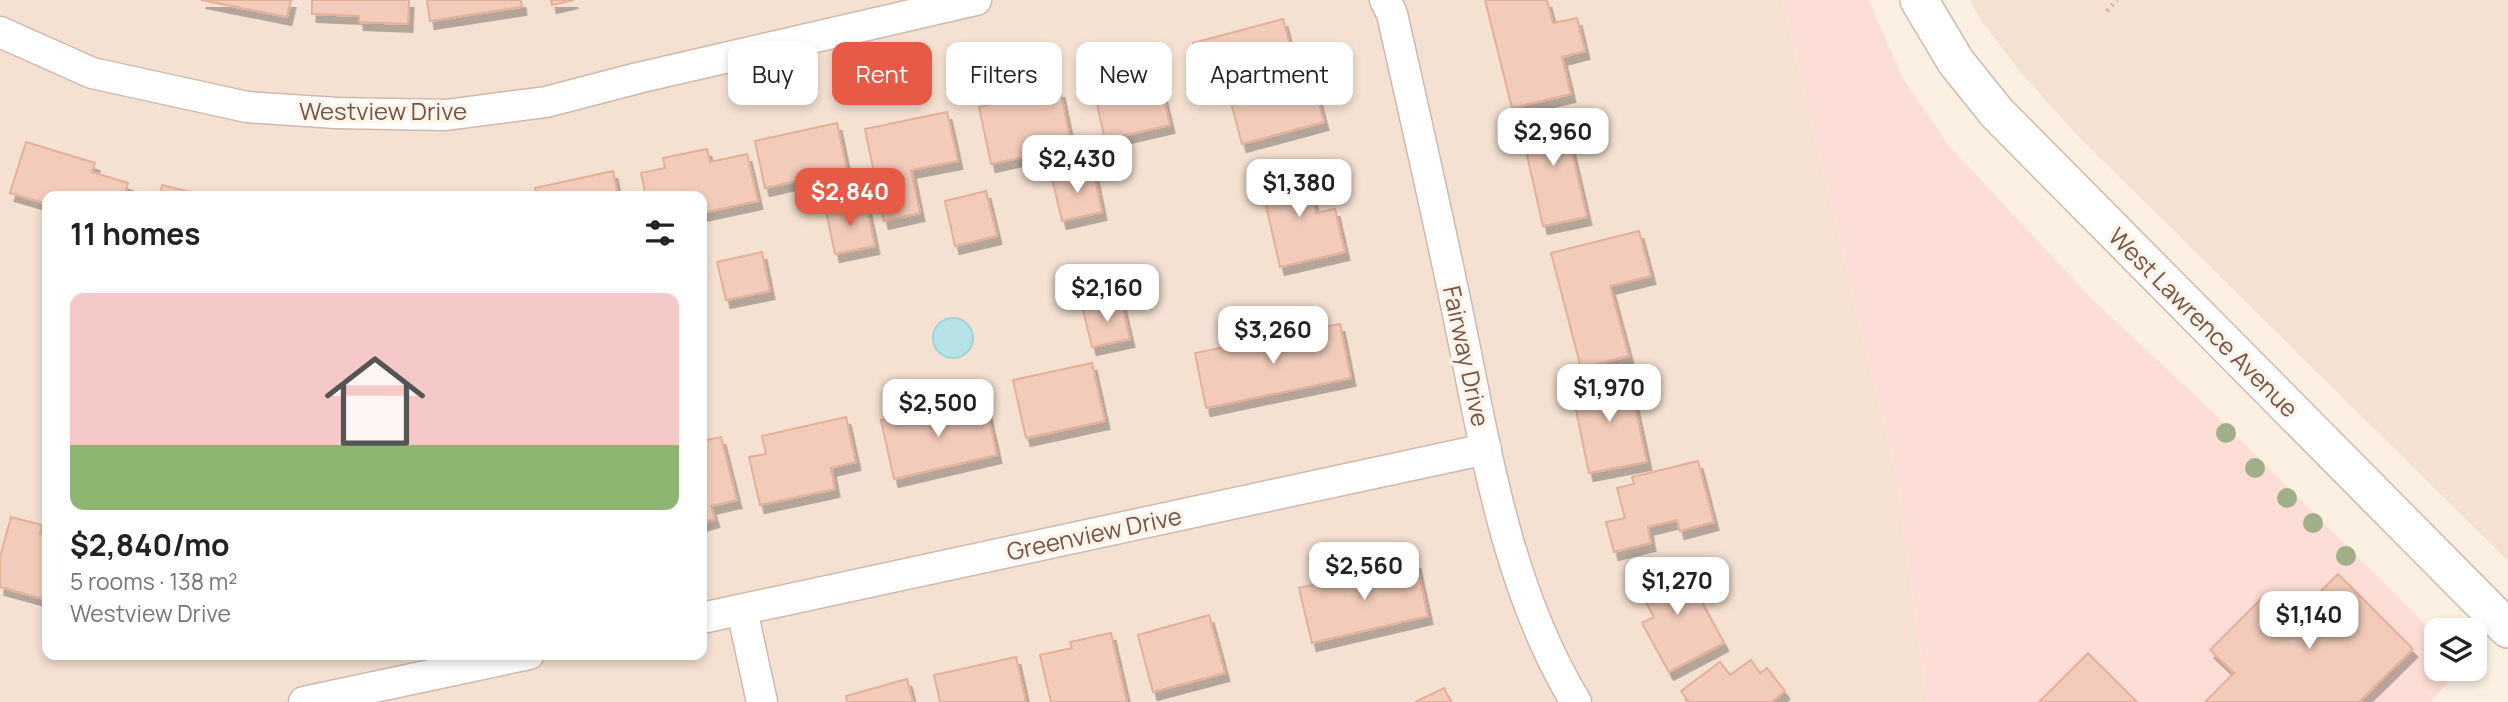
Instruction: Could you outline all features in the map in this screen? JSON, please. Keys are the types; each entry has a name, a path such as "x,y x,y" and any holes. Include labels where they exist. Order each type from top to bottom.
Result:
{"street":[{"name":"Westview Drive","path":"0,32 92,73 247,107 336,113 446,115 546,102 638,78 976,0"},
{"name":"Fairway Drive","path":"1385,0 1392,14 1441,230 1506,535 1534,621 1576,702"},
{"name":"West Lawrence Avenue","path":"1919,0 1956,62 1997,113 2508,629"},
{"name":"Greenview Drive","path":"707,617 1486,449"},
{"path":"742,610 762,702"},
{"path":"304,702 501,660"}],"path":[{"path":"2107,11 2117,0"}],"shaded area":[{"path":"0,0 1782,0 1896,475 1927,702 0,702"},
{"path":"1782,0 1869,0 1902,77 1949,146 2092,299 2200,400 2424,623 2424,681 2449,681 2430,702 1927,702 1896,475"},
{"path":"1970,0 2508,0 2508,561 2076,134 2022,74 1980,19"}],"water":[{"path":"953,318 961,319 967,324 972,330 972,346 967,352 961,357 953,358 945,357 939,352 934,346 933,338 934,330 939,324 945,319"}],"building":[{"path":"201,0 291,0 287,17"},
{"path":"312,0 409,0 408,24 359,22 359,16 312,14"},
{"path":"427,0 521,0 522,7 430,21"},
{"path":"551,0 574,0 552,5"},
{"path":"1485,0 1547,0 1553,23 1577,18 1585,51 1562,57 1571,94 1512,108"},
{"path":"1283,19 1289,42 1197,42"},
{"path":"1062,100 1072,147 991,164 979,107 1062,105"},
{"path":"1097,105 1165,105 1170,125 1105,140"},
{"path":"1232,105 1320,105 1324,122 1242,144"},
{"path":"1562,110 1587,217 1543,226 1519,120"},
{"path":"947,112 958,161 911,170 920,213 884,221 865,129"},
{"path":"837,123 847,170 765,188 755,141"},
{"path":"26,142 95,163 92,172 128,183 126,191 42,191 42,203 10,193"},
{"path":"707,149 710,162 747,154 758,201 707,212 707,191 645,191 641,173 665,168 663,158"},
{"path":"1305,165 1316,213 1335,209 1345,252 1280,267 1259,175"},
{"path":"1093,169 1102,212 1062,221 1052,178"},
{"path":"613,171 617,191 536,191 535,188"},
{"path":"162,185 187,191 161,191"},
{"path":"986,191 997,236 955,246 945,201"},
{"path":"866,203 875,246 835,254 826,211"},
{"path":"1639,231 1651,276 1610,286 1629,356 1581,368 1551,253"},
{"path":"762,252 770,291 726,300 717,262"},
{"path":"1121,301 1130,339 1092,347 1083,310"},
{"path":"1340,324 1351,378 1206,408 1195,353"},
{"path":"1092,363 1105,421 1026,438 1013,380"},
{"path":"1628,374 1647,462 1589,473 1571,386"},
{"path":"985,402 997,455 894,479 881,420 943,406 944,411"},
{"path":"846,417 856,462 831,468 835,489 760,505 749,457 766,454 762,436"},
{"path":"721,437 737,500 711,506 715,519 707,521 707,440"},
{"path":"1698,461 1714,522 1680,531 1677,520 1648,527 1651,543 1614,552 1606,522 1625,518 1617,488 1634,484 1632,477"},
{"path":"11,517 42,525 42,599 0,587 0,557"},
{"path":"1679,560 1724,643 1669,672 1642,623 1654,617 1636,584"},
{"path":"1416,561 1428,616 1312,643 1299,588"},
{"path":"2338,574 2413,649 2359,702 2205,702 2234,673 2210,650 2264,596 2290,622"},
{"path":"1209,615 1225,673 1153,692 1138,635"},
{"path":"1111,633 1127,702 1051,702 1040,655 1072,648 1070,642"},
{"path":"2088,653 2137,702 2039,702"},
{"path":"1016,657 1026,702 940,702 934,675"},
{"path":"1751,660 1760,673 1767,668 1785,691 1772,702 1689,702 1681,691 1720,662 1730,675"},
{"path":"907,679 913,702 847,702 846,696"},
{"path":"1444,688 1451,702 1415,702"}]}
